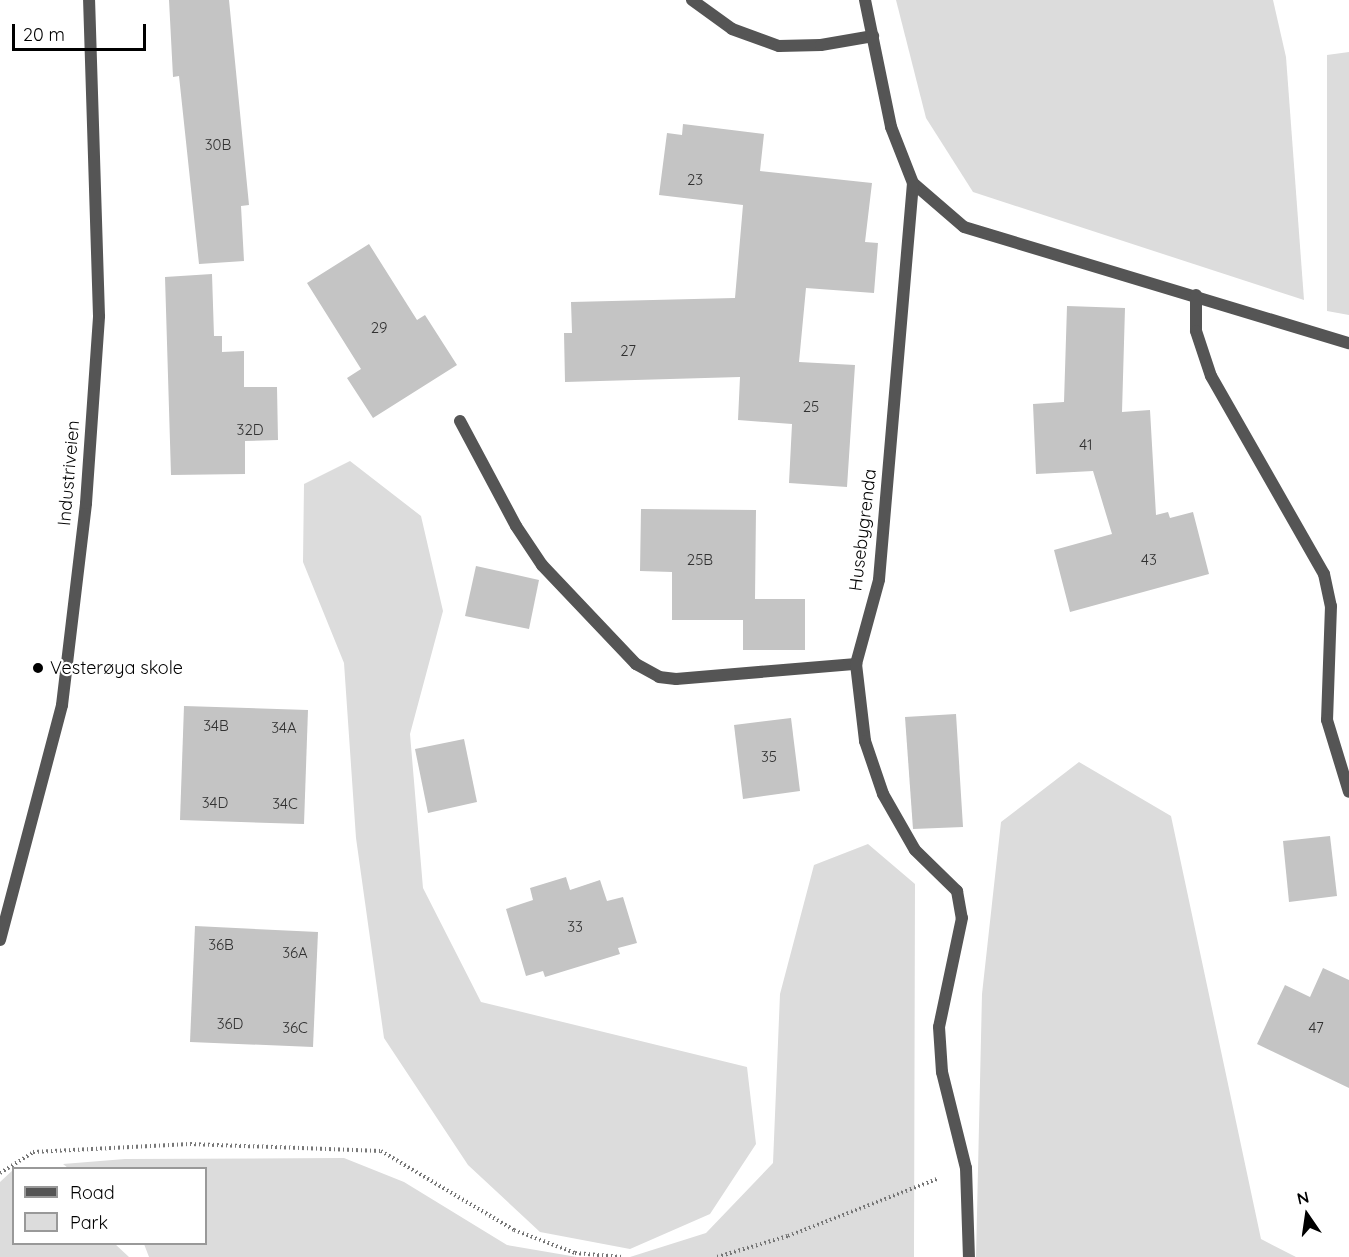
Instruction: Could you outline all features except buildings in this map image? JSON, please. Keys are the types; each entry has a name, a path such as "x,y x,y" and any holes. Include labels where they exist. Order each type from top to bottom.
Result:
{"street":[{"name":"Industriveien","path":"0,940 62,705 86,503 99,316 89,0"},
{"path":"692,0 732,29 779,46 821,45 873,36"},
{"name":"Husebygrenda","path":"865,0 891,127 913,183 879,580 856,664 865,741 883,794 915,850 957,891 962,918 939,1027 942,1072 966,1168 969,1257"},
{"name":"Husebygrenda","path":"913,183 964,227 1196,295 1349,343"},
{"path":"1196,295 1196,331 1211,376 1324,574 1331,606 1327,720 1349,792"},
{"path":"460,422 542,565 636,664 659,677 676,679 856,664"}],"path":[{"path":"0,1173 33,1152 190,1144 381,1151 514,1230 574,1253 622,1257"},
{"path":"717,1257 788,1236 966,1168"}],"green space":[{"path":"896,0 1273,0 1286,57 1304,300 973,192 926,118"},
{"path":"1349,52 1349,315 1327,311 1327,55"},
{"path":"350,461 421,516 443,611 410,734 423,888 481,1002 747,1067 756,1144 710,1214 630,1249 540,1232 468,1165 384,1038 356,838 344,663 303,562 304,484"},
{"path":"1079,762 1171,816 1261,1239 1296,1257 976,1257 982,994 1001,822"},
{"path":"868,844 915,884 914,1257 630,1257 706,1233 773,1163 780,994 814,865"},
{"path":"344,1158 404,1182 507,1245 577,1257 149,1257 144,1245 207,1245 207,1167 67,1167 63,1164 125,1159"},
{"path":"12,1171 12,1245 116,1245 129,1257 0,1257 0,1182"}],"place":[{"name":"Vesterøya skole","path":"38,668"}]}
